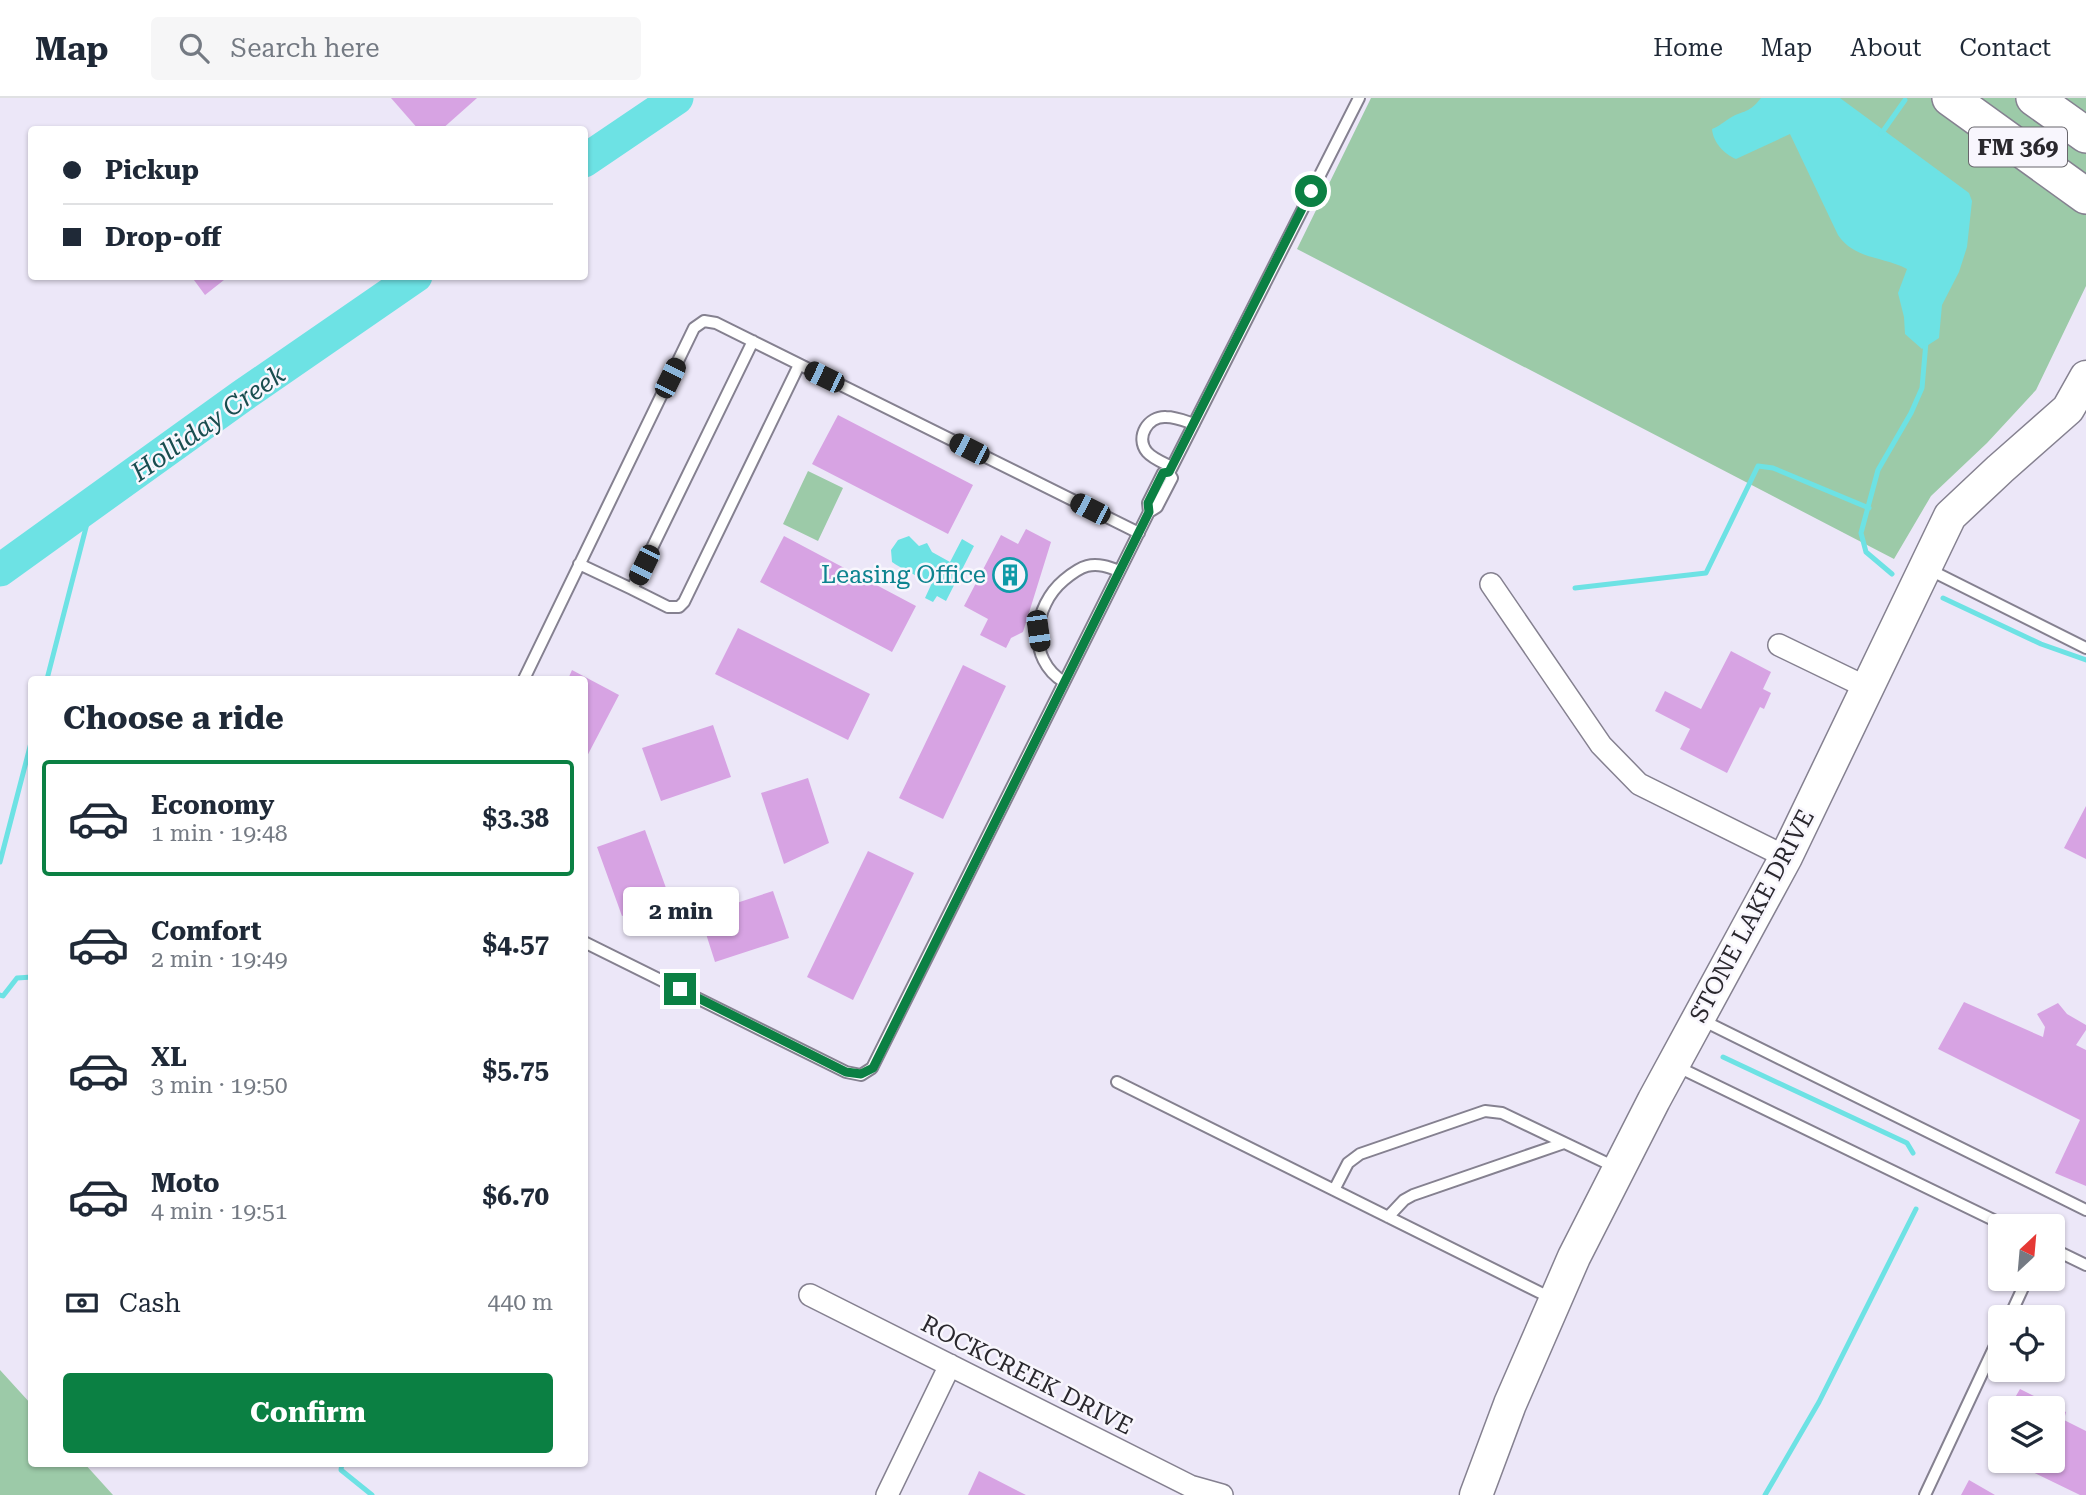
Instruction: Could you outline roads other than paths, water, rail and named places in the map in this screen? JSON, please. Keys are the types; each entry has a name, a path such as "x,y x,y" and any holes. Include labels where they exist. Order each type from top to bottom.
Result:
{"main road":[{"name":"FM 369","path":"1950,98 2086,196"},
{"name":"FM 369","path":"2034,98 2086,135"}],"street":[{"name":"STONE LAKE DRIVE","path":"1476,1495 1510,1404 1619,1169 1786,857 1950,516 2068,409 2086,377"},
{"path":"1491,584 1601,745 1639,783 1786,857"},
{"path":"1779,645 1868,688"},
{"name":"ROCKCREEK DRIVE","path":"810,1295 1190,1486 1222,1495"},
{"path":"887,1495 950,1365"}],"lane":[{"path":"588,944 846,1072 861,1074 873,1068 1119,571 1149,512 1157,508 1172,478 1171,470 1359,98"},
{"path":"525,676 694,328 704,321 716,323 753,341 1139,533"},
{"path":"632,589 753,341"},
{"path":"579,564 668,607 679,607 799,365"},
{"path":"1171,470 1147,452 1142,440 1144,429 1151,421 1163,416 1194,424"},
{"path":"1064,682 1052,675 1043,662 1038,631 1046,600 1071,574 1087,566 1105,566 1119,571"},
{"path":"1926,568 2086,648"},
{"path":"1698,1018 2086,1210"},
{"path":"1673,1065 1988,1217"},
{"path":"1117,1082 1556,1300"},
{"path":"1334,1190 1349,1164 1360,1154 1485,1111 1502,1113 1619,1169"},
{"path":"1388,1217 1404,1199 1413,1195 1564,1143"},
{"path":"2065,1255 2086,1265"},
{"path":"1925,1495 1988,1361"}],"water":[{"path":"1761,98 1840,98 1969,193 1972,201 1967,247 1959,272 1942,305 1939,338 1922,349 1905,334 1898,293 1907,269 1861,253 1838,235 1790,134 1736,159 1720,147 1712,129 1748,110"},
{"path":"909,536 919,546 927,543 932,552 950,562 962,539 974,546 946,601 937,596 933,602 925,598 935,571 931,571 927,580 922,582 892,562 891,550 898,540"}],"waterway":[{"name":"Holliday Creek","path":"588,158 677,98"},
{"path":"1881,134 1905,100"},
{"name":"Holliday Creek","path":"0,570 242,396 410,280"},
{"path":"1892,574 1866,552 1861,533 1878,470 1911,413 1922,388 1926,342"},
{"path":"1575,588 1706,573 1758,466 1773,468 1869,508"},
{"path":"48,676 92,504"},
{"path":"1943,598 2041,644 2086,660"},
{"path":"0,862 28,754"},
{"path":"0,995 3,996 17,978 28,977"},
{"path":"1723,1057 1907,1143 1913,1153"},
{"path":"1765,1495 1819,1402 1916,1209"},
{"path":"341,1467 341,1470 372,1495"}],"place":[{"name":"Leasing Office","path":"1010,575"}]}
